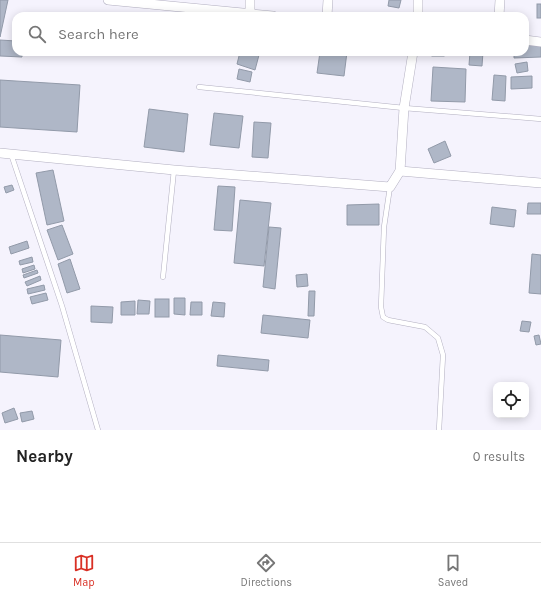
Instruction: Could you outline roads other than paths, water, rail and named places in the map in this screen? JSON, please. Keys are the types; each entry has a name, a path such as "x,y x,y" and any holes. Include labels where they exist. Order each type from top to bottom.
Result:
{"street":[{"path":"108,0 163,3 234,12"},
{"path":"250,0 250,12"},
{"path":"327,12 328,0"},
{"path":"418,0 418,12"},
{"path":"499,12 500,0"},
{"path":"529,40 541,42"},
{"path":"0,153 174,170 390,187 400,171 404,108 412,56"},
{"path":"400,171 541,183"}],"lane":[{"path":"199,87 404,108 541,119"},
{"path":"11,154 62,306 98,430"},
{"path":"163,277 174,170"},
{"path":"390,187 384,228 383,317 388,320 425,327 438,338 443,355 439,430"}]}
